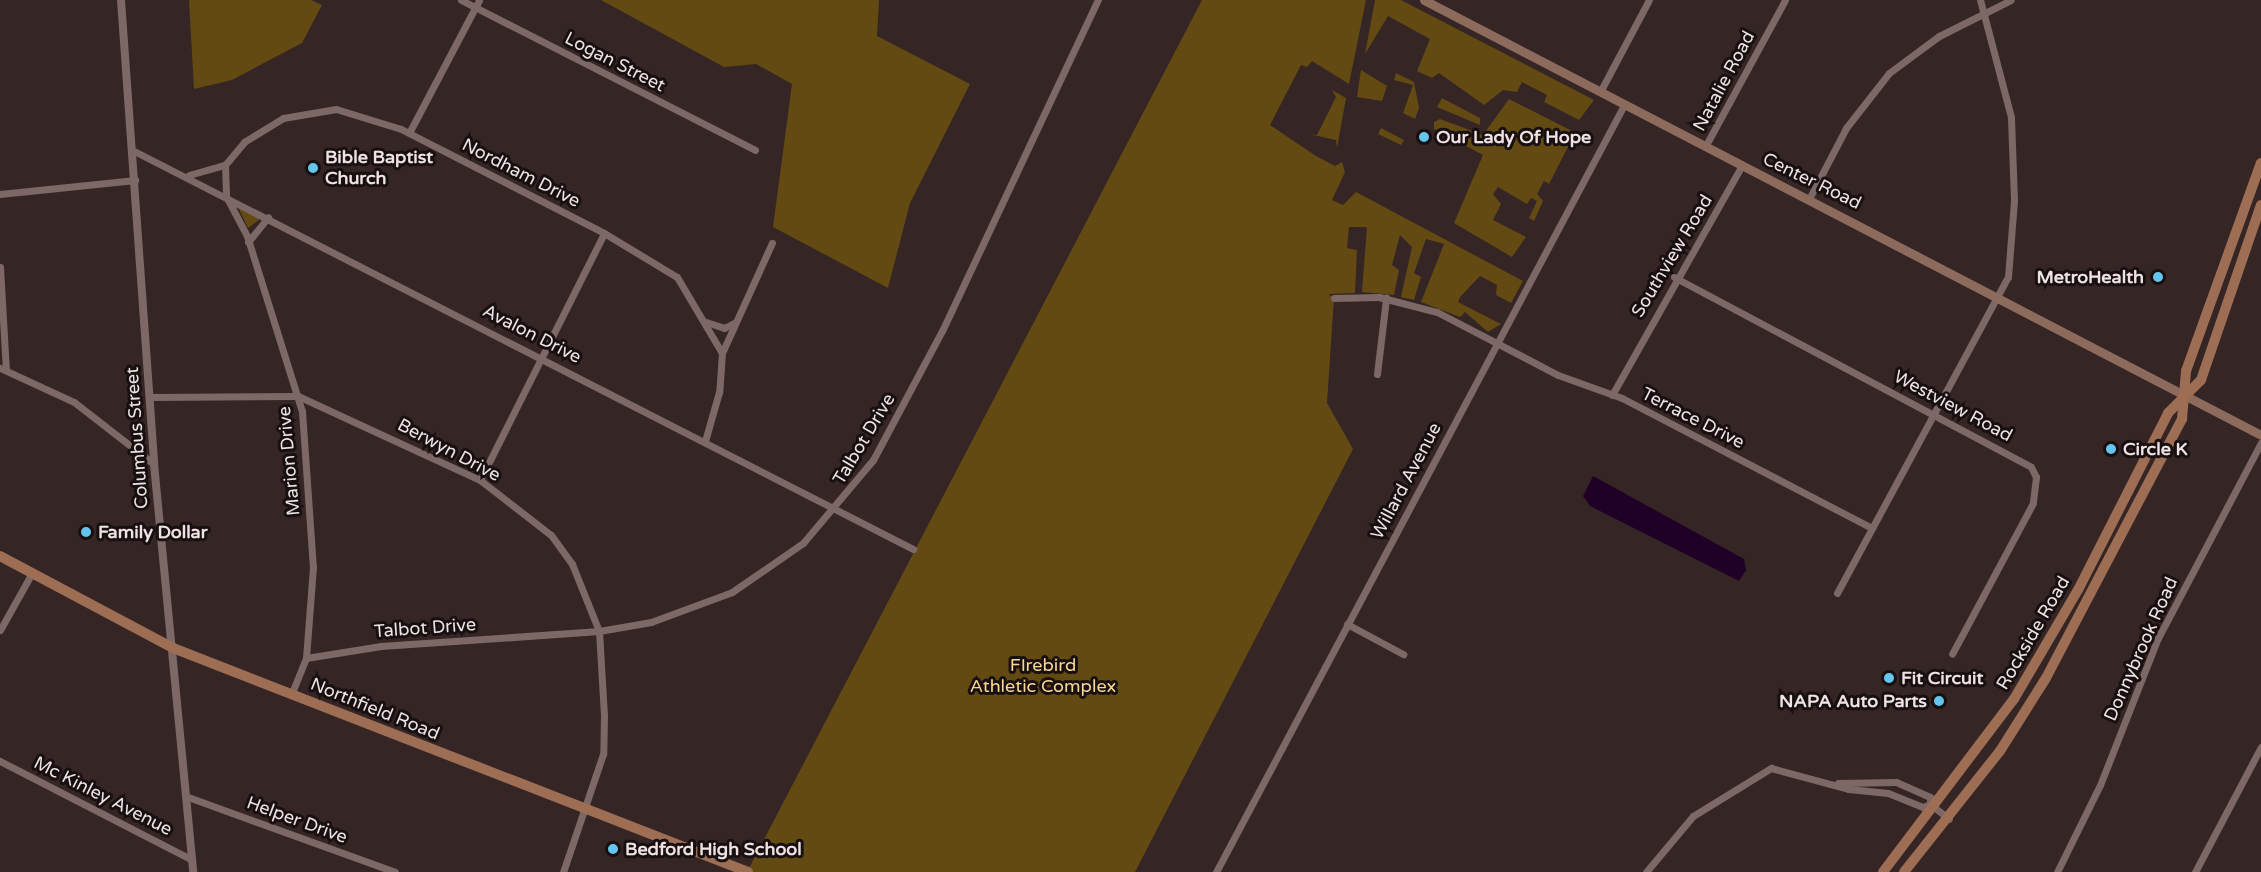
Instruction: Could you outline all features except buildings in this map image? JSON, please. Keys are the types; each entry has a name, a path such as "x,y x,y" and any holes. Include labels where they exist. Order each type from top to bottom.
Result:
{"main road":[{"name":"Center Road","path":"1424,0 1624,105 1810,197 2261,435"},
{"name":"Rockside Road","path":"1904,872 1950,819 2046,678 2182,419 2186,371 2261,163"},
{"name":"Rockside Road","path":"1883,872 2014,699 2078,590 2168,412 2201,380 2222,330 2261,205"},
{"name":"Northfield Road","path":"0,556 173,648 748,872"}],"street":[{"name":"Columbus Street","path":"121,0 134,151 154,464 188,797 193,872"},
{"name":"Logan Street","path":"461,0 477,4 755,150"},
{"name":"Talbot Drive","path":"306,658 381,646 599,631 651,622 732,592 785,557 837,509 873,460 942,331 1098,0"},
{"path":"1600,92 1648,0"},
{"name":"Natalie Road","path":"1706,145 1785,0"},
{"path":"1837,593 1998,296 2009,270 2014,162 2008,90 1980,0"},
{"path":"1810,197 1871,92 1908,57 1984,12 2010,0"},
{"path":"409,133 477,4"},
{"name":"Willard Avenue","path":"1216,872 1624,105"},
{"name":"Nordham Drive","path":"186,175 225,165 262,129 318,110 359,112 409,133 604,233 677,277 706,322 722,353"},
{"name":"Avalon Drive","path":"134,151 186,175 543,357 914,549"},
{"name":"Marion Drive","path":"225,165 226,196 248,243 298,396 313,567 306,658 292,693"},
{"name":"Southview Road","path":"1612,394 1674,277 1707,231 1742,165"},
{"path":"0,194 135,180"},
{"path":"248,243 268,217"},
{"path":"480,480 604,233"},
{"path":"705,441 718,400 722,353 772,243"},
{"path":"0,267 3,369 74,402 154,464"},
{"name":"Westview Road","path":"1674,277 2022,458 2036,477 2033,503 1952,654"},
{"name":"Terrace Drive","path":"1334,298 1386,298 1437,312 1558,375 1612,394 1872,528"},
{"path":"1377,374 1386,298"},
{"path":"706,322 719,327 734,323"},
{"name":"Berwyn Drive","path":"150,398 298,396 480,480 551,535 572,564 599,631 603,754 563,872"},
{"name":"Donnybrook Road","path":"2057,872 2100,785 2158,638 2261,443"},
{"path":"0,630 32,573"},
{"path":"1347,624 1402,654"},
{"path":"2195,872 2261,747"},
{"name":"Mc Kinley Avenue","path":"0,761 191,859"},
{"path":"1646,872 1668,840 1693,816 1758,772 1771,768 1888,792 1923,807 1933,806"},
{"path":"1838,783 1896,782 1930,796 1933,806 1950,819"},
{"name":"Helper Drive","path":"188,797 395,872"}],"green space":[{"path":"189,0 311,0 322,5 302,43 232,80 194,89"},
{"path":"601,0 879,0 877,36 970,84 910,203 888,288 773,227 792,84 756,64 724,67"},
{"name":"FIrebird Athletic Complex","path":"1202,0 1366,0 1349,84 1312,61 1307,67 1301,65 1270,125 1335,166 1342,162 1345,172 1332,200 1343,205 1356,192 1523,281 1511,303 1496,295 1497,285 1480,276 1460,297 1458,302 1501,324 1488,332 1465,312 1460,317 1421,302 1444,244 1426,239 1414,273 1421,277 1414,300 1401,297 1412,247 1400,235 1392,265 1399,270 1394,295 1362,292 1367,227 1349,227 1347,248 1357,250 1355,293 1328,294 1334,298 1327,403 1353,449 1135,872 747,872"},
{"path":"1375,0 1401,0 1594,100 1579,120 1544,102 1547,95 1522,82 1517,92 1503,90 1484,105 1439,73 1432,78 1417,71 1430,39 1388,16 1365,54"},
{"path":"1361,70 1387,86 1382,101 1357,97"},
{"path":"1396,73 1414,82 1419,108 1415,119 1403,113 1413,85 1394,80"},
{"path":"1332,90 1346,98 1337,148 1336,140 1309,134 1317,135 1336,97"},
{"path":"1442,98 1480,118 1480,125 1437,107"},
{"path":"1509,99 1570,130 1573,137 1549,184 1544,181 1537,194 1543,201 1534,221 1529,218 1537,201 1531,198 1527,204 1498,187 1493,194 1501,204 1493,220 1526,237 1512,257 1454,223 1483,155 1434,129 1434,122 1440,119 1483,135"},
{"path":"1381,128 1404,140 1401,145 1378,134"},
{"path":"238,207 260,219 248,228"}],"shaded area":[{"path":"1593,476 1744,559 1746,570 1739,581 1590,506 1583,496"}],"place":[{"name":"Our Lady Of Hope","path":"1424,137"},
{"name":"Bible Baptist Church","path":"313,168"},
{"name":"MetroHealth","path":"2158,277"},
{"name":"Circle K","path":"2111,449"},
{"name":"Family Dollar","path":"86,532"},
{"name":"Fit Circuit","path":"1889,678"},
{"name":"NAPA Auto Parts","path":"1939,701"},
{"name":"Bedford High School","path":"613,849"}]}
